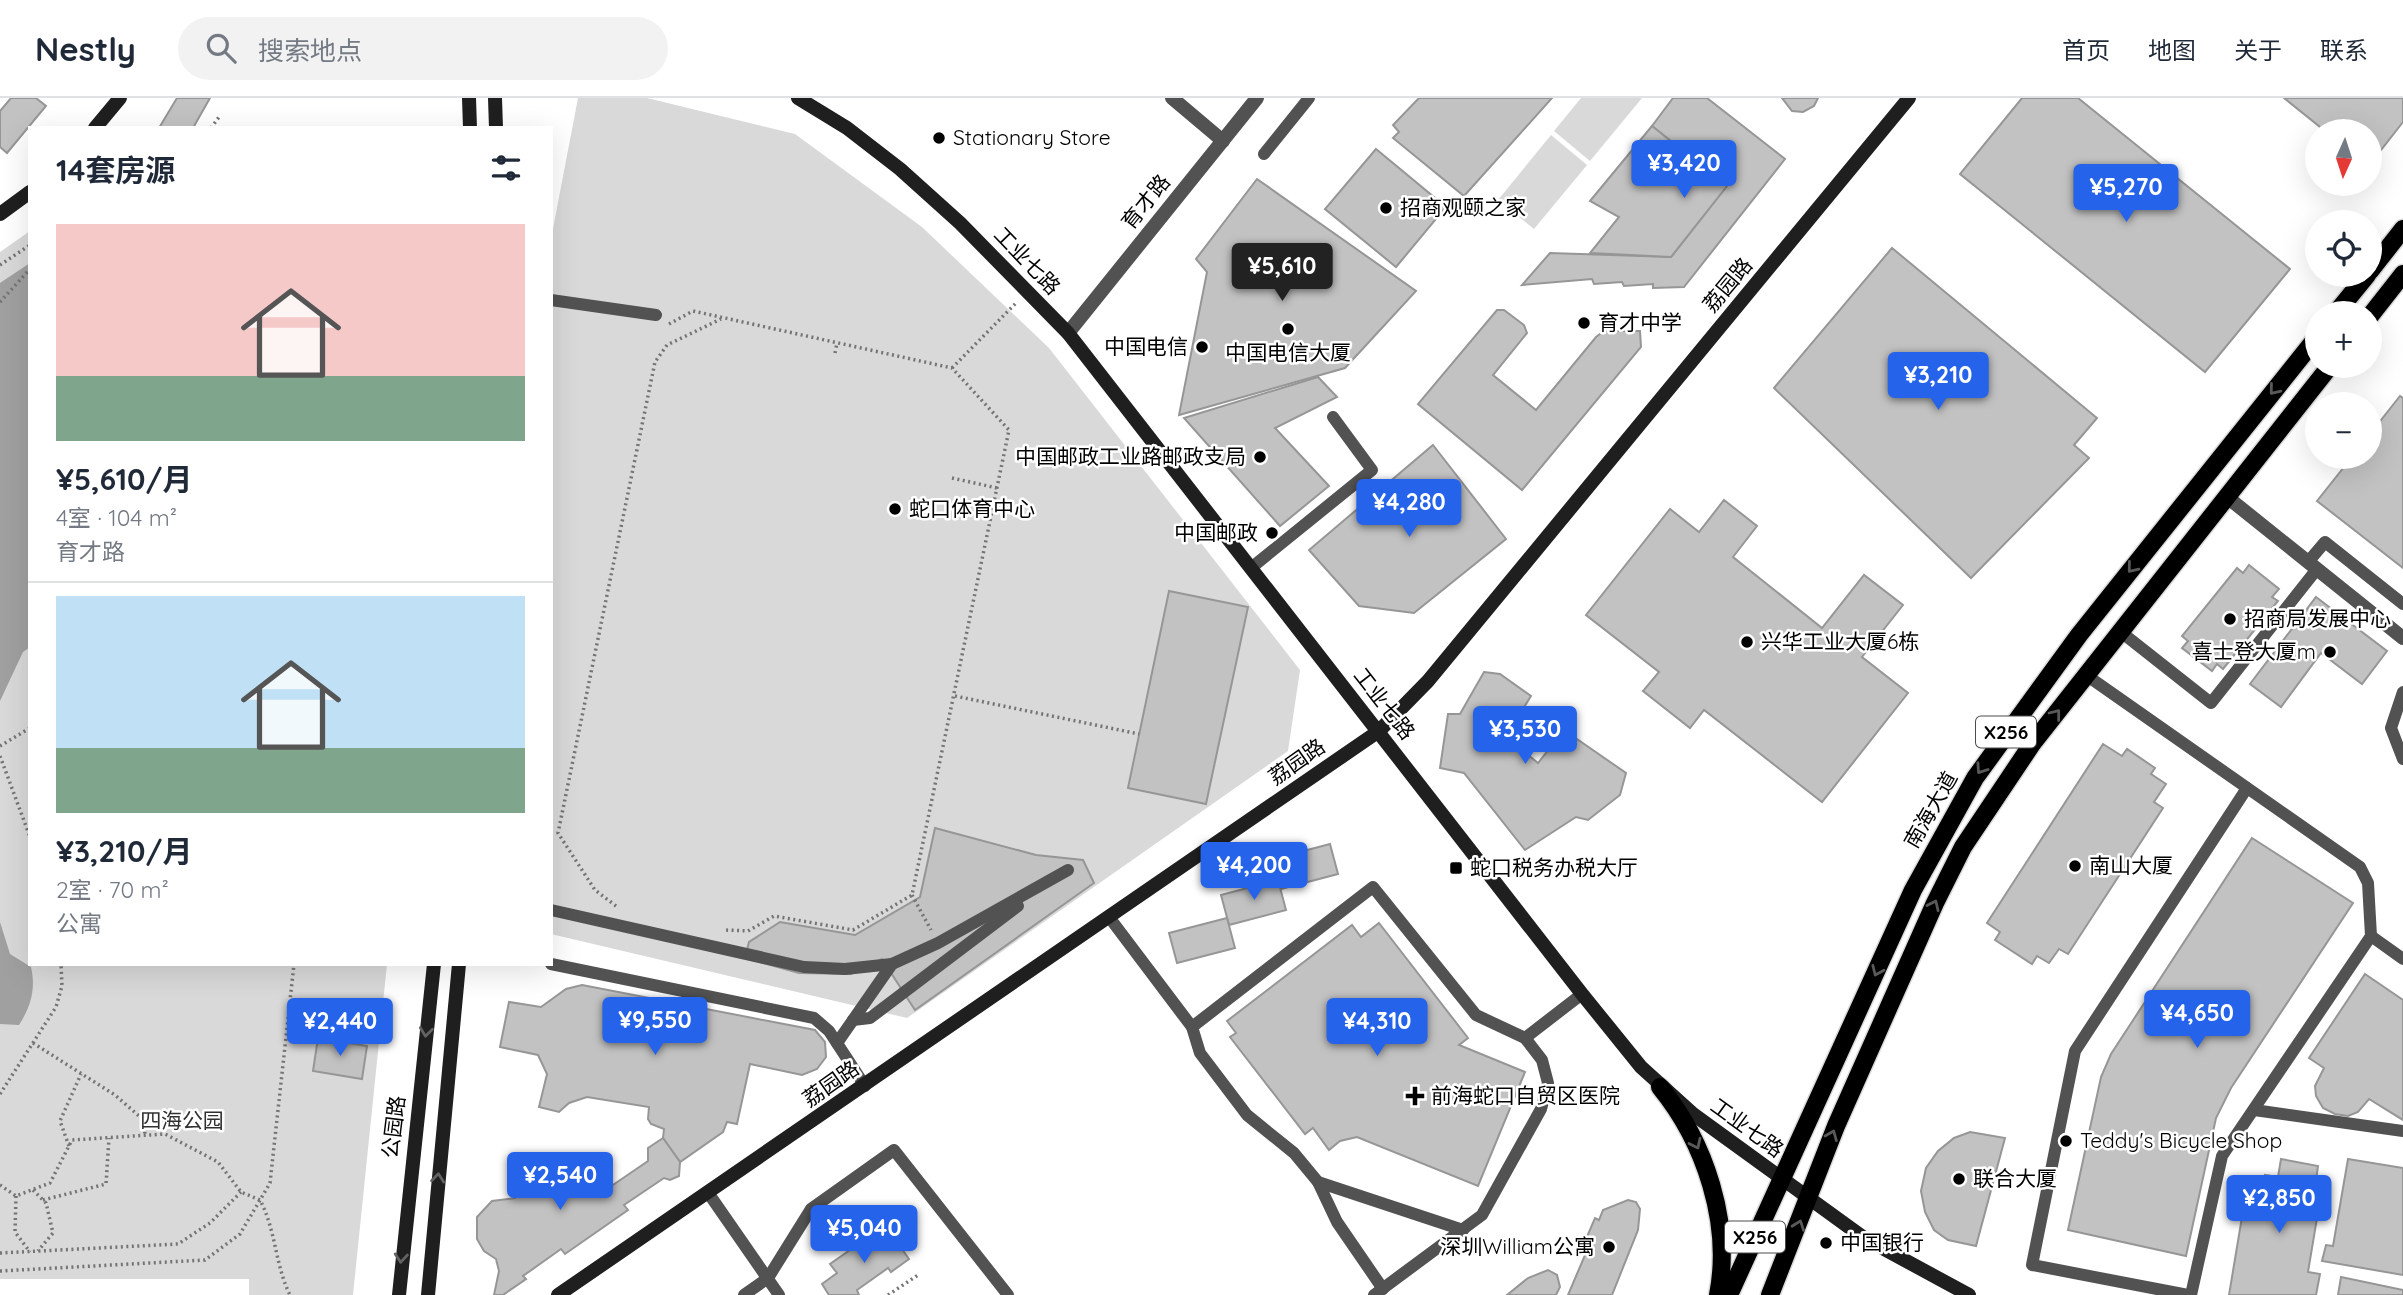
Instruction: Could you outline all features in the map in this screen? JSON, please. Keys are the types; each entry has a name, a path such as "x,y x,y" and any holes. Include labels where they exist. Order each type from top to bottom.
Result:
{"main road":[{"path":"2382,255 2403,229"},
{"path":"2382,301 2403,274"},
{"path":"2346,301 2357,287"},
{"name":"南海大道","path":"1729,1295 1913,890 1975,778 2079,635 2305,352"},
{"name":"X256","path":"1770,1295 1841,1114 1935,903 1963,847 2024,755 2321,378"},
{"path":"1660,1087 1685,1122 1713,1193 1719,1234 1718,1295"}],"street":[{"path":"97,126 120,98"},
{"path":"469,98 470,126"},
{"path":"495,98 496,126"},
{"name":"工业七路","path":"798,98 847,128 900,169 960,223 1068,333 1582,994 1660,1087 1864,1238 1969,1295"},
{"path":"1172,98 1223,141"},
{"name":"育才路","path":"1068,333 1257,98"},
{"name":"荔园路","path":"558,1295 709,1194 1379,731 1429,681 1909,98"},
{"path":"0,214 28,193"},
{"path":"2227,497 2403,638"},
{"name":"公园路","path":"398,1295 434,966"},
{"path":"428,1295 460,966"}],"lane":[{"path":"1264,154 1309,98"},
{"path":"553,300 656,315"},
{"path":"1251,568 1372,470 1333,417"},
{"path":"2120,632 2211,702 2313,566 2325,542 2403,604"},
{"path":"2086,675 2247,788 2366,874 2371,936 2222,1156 2189,1295 2032,1265 2075,1051 2247,788"},
{"path":"2403,692 2391,728 2403,759"},
{"path":"553,910 804,967 845,969 892,964 938,943 1068,870"},
{"path":"1109,917 1192,1027 1200,1053 1247,1115 1294,1153 1318,1182 1337,1222 1379,1292 1482,1215 1541,1109 1546,1094 1546,1071 1525,1038 1476,1015 1373,887 1192,1027"},
{"path":"853,1020 870,1017 1039,891"},
{"path":"2371,936 2403,959"},
{"path":"553,964 814,1018 824,1025 865,1086"},
{"path":"837,1043 892,964"},
{"path":"1525,1038 1582,994"},
{"path":"2254,1110 2403,1131"},
{"path":"744,1295 768,1278 811,1209 894,1150 1008,1295"},
{"path":"1318,1182 1463,1230"},
{"path":"709,1194 779,1295"}],"path":[{"path":"212,126 219,117"},
{"path":"0,265 28,246"},
{"path":"0,302 28,271"},
{"path":"952,368 1028,291"},
{"path":"659,330 693,311 952,368 1009,430 912,895 938,943"},
{"path":"613,910 625,912 595,890 558,833 655,362 667,345 723,318"},
{"path":"835,353 836,343"},
{"path":"952,478 997,488"},
{"path":"955,696 1139,734"},
{"path":"0,746 28,729"},
{"path":"0,757 28,832"},
{"path":"722,930 748,931 774,916 853,930 912,895"},
{"path":"0,1094 56,1007 62,986 61,966"},
{"path":"0,1271 205,1260 240,1234 270,1183 294,966"},
{"path":"33,1043 115,1096 147,1123 145,1136"},
{"path":"69,1146 60,1121 81,1074"},
{"path":"16,1196 50,1183 72,1140 164,1135 218,1162 242,1192 260,1200 270,1219 281,1278 290,1295"},
{"path":"43,1200 106,1184 109,1138"},
{"path":"0,1185 16,1196"},
{"path":"33,1190 43,1200 53,1233 38,1251"},
{"path":"0,1253 178,1244 210,1223 242,1192"},
{"path":"16,1196 15,1232 30,1252"},
{"path":"888,1295 918,1275"}],"green space":[{"name":"蛇口体育中心","path":"578,98 647,98 795,134 922,227 1049,348 1300,670 1288,751 907,1018 553,934 553,229"},
{"path":"1581,98 1642,98 1590,161 1554,131"},
{"path":"1551,135 1587,165 1534,229 1498,200"},
{"name":"四海公园","path":"28,232 28,966 387,966 353,1295 249,1295 249,1279 0,1279 0,252"}],"shaded area":[{"path":"28,264 28,648 23,652 0,701 0,283"},
{"path":"0,922 10,954 31,967 33,983 27,1011 19,1025 0,1024"}],"building":[{"path":"11,98 36,98 46,106 7,153 0,147 0,111"},
{"path":"177,98 210,98 194,126 160,126"},
{"path":"1419,98 1552,98 1464,196 1393,138 1399,132 1393,125"},
{"path":"1673,98 1707,98 1785,159 1684,287 1653,288 1653,284 1624,286 1622,282 1594,284 1592,279 1522,285 1550,253 1671,257 1727,186 1652,126"},
{"path":"1782,98 1818,98 1814,106 1803,112 1792,111"},
{"path":"2022,98 2078,98 2290,269 2205,372 1960,174"},
{"path":"2284,98 2403,98 2403,122 2382,149 2382,119 2310,119"},
{"path":"1652,126 1727,186 1671,257 1590,253 1619,217 1590,201"},
{"name":"招商观颐之家","path":"1376,149 1446,207 1396,267 1325,209"},
{"name":"中国电信大厦","path":"1257,179 1416,291 1345,368 1179,415 1207,272 1196,259"},
{"path":"1892,248 2097,418 2074,445 2089,458 1971,578 1774,388"},
{"path":"1497,310 1504,310 1524,325 1527,333 1493,375 1536,410 1596,337 1604,331 1640,331 1641,347 1522,490 1418,404"},
{"name":"中国邮政工业路邮政支局","path":"1318,377 1337,397 1275,428 1329,486 1280,526 1184,418"},
{"path":"2400,396 2403,398 2403,568 2317,501 2342,469 2382,469 2382,419"},
{"path":"1433,445 1506,539 1414,613 1359,606 1309,550"},
{"name":"兴华工业大厦6栋","path":"1724,500 1757,526 1733,557 1822,628 1864,575 1903,605 1862,657 1908,693 1822,802 1704,710 1690,728 1643,691 1659,672 1586,615 1670,509 1699,532"},
{"name":"招商局发展中心","path":"2249,565 2279,589 2272,597 2278,601 2223,669 2217,664 2212,671 2182,648 2188,641 2182,636 2237,568 2243,573"},
{"path":"1169,591 1248,607 1206,804 1128,788"},
{"name":"喜士登大厦m","path":"2316,597 2387,651 2362,684 2321,653 2281,707 2250,684"},
{"path":"1484,672 1500,674 1531,696 1503,741 1527,745 1527,754 1538,763 1564,730 1626,773 1620,795 1588,820 1576,817 1525,850 1464,773 1440,768 1448,714 1460,714"},
{"name":"南山大厦","path":"2103,744 2122,756 2127,749 2155,768 2151,774 2166,784 2154,802 2163,808 2068,954 2059,949 2049,963 2037,956 2032,964 1995,940 2000,932 1987,923"},
{"path":"935,828 1036,855 1083,860 1094,883 915,1010 882,959 851,974 799,973 745,958 749,942 780,922 855,935 920,897"},
{"path":"2252,838 2353,903 2231,1088 2216,1118 2186,1256 2068,1230 2101,1077 2111,1054"},
{"path":"1330,844 1338,874 1281,889 1273,859"},
{"path":"1278,880 1286,910 1229,925 1221,895"},
{"path":"1227,918 1235,948 1177,963 1169,933"},
{"path":"1379,923 1468,1038 1459,1045 1525,1072 1478,1186 1357,1137 1340,1141 1329,1150 1313,1128 1305,1134 1230,1037 1236,1033 1227,1021 1352,925 1361,937"},
{"path":"2365,974 2403,1000 2403,1120 2369,1099 2358,1112 2348,1116 2335,1114 2323,1108 2316,1096 2315,1086 2324,1068 2309,1058"},
{"path":"582,985 815,1030 825,1042 826,1057 817,1069 802,1075 750,1064 737,1124 727,1122 723,1132 680,1162 663,1138 664,1129 651,1124 648,1119 649,1107 587,1097 569,1103 559,1112 539,1107 547,1074 538,1055 500,1047 509,1002 541,1007 566,989"},
{"path":"318,1038 367,1046 362,1079 313,1071"},
{"name":"联合大厦","path":"1970,1132 2005,1138 1976,1246 1948,1240 1934,1230 1925,1212 1921,1191 1926,1168 1938,1151 1954,1138"},
{"path":"663,1138 680,1162 679,1176 670,1180 664,1178 624,1205 628,1210 565,1254 561,1249 523,1276 526,1279 503,1295 494,1295 499,1271 496,1259 484,1251 477,1239 477,1217 492,1201 515,1198 523,1160 600,1175 610,1187 648,1161 648,1148"},
{"path":"2281,1159 2318,1166 2315,1187 2322,1188 2308,1272 2320,1274 2316,1295 2229,1295 2247,1187 2262,1190 2265,1175 2278,1177"},
{"path":"2348,1159 2403,1168 2403,1275 2322,1261 2326,1245 2333,1246"},
{"name":"深圳William公寓","path":"1628,1200 1636,1202 1640,1209 1638,1230 1612,1295 1568,1295 1588,1248 1583,1246 1595,1218 1599,1220 1603,1210"},
{"path":"873,1234 879,1243 892,1235 909,1259 891,1272 888,1268 857,1290 859,1295 829,1295 822,1284 837,1273 830,1264"},
{"name":"深圳William公寓","path":"1548,1270 1557,1275 1560,1287 1556,1295 1507,1295 1528,1278"},
{"path":"2341,1277 2403,1290 2403,1295 2338,1295"}],"place":[{"name":"Stationary Store","path":"939,138"},
{"name":"招商观颐之家","path":"1386,208"},
{"name":"育才中学","path":"1584,323"},
{"name":"中国电信大厦","path":"1288,329"},
{"name":"中国电信","path":"1202,347"},
{"name":"中国邮政工业路邮政支局","path":"1260,457"},
{"name":"蛇口体育中心","path":"895,509"},
{"name":"中国邮政","path":"1272,533"},
{"name":"招商局发展中心","path":"2230,619"},
{"name":"兴华工业大厦6栋","path":"1747,642"},
{"name":"喜士登大厦m","path":"2330,652"},
{"name":"南山大厦","path":"2075,866"},
{"name":"蛇口税务办税大厅","path":"1456,868"},
{"name":"前海蛇口自贸区医院","path":"1415,1096"},
{"name":"Teddy's Bicycle Shop","path":"2066,1141"},
{"name":"联合大厦","path":"1959,1179"},
{"name":"中国银行","path":"1826,1243"},
{"name":"深圳William公寓","path":"1609,1247"}]}
